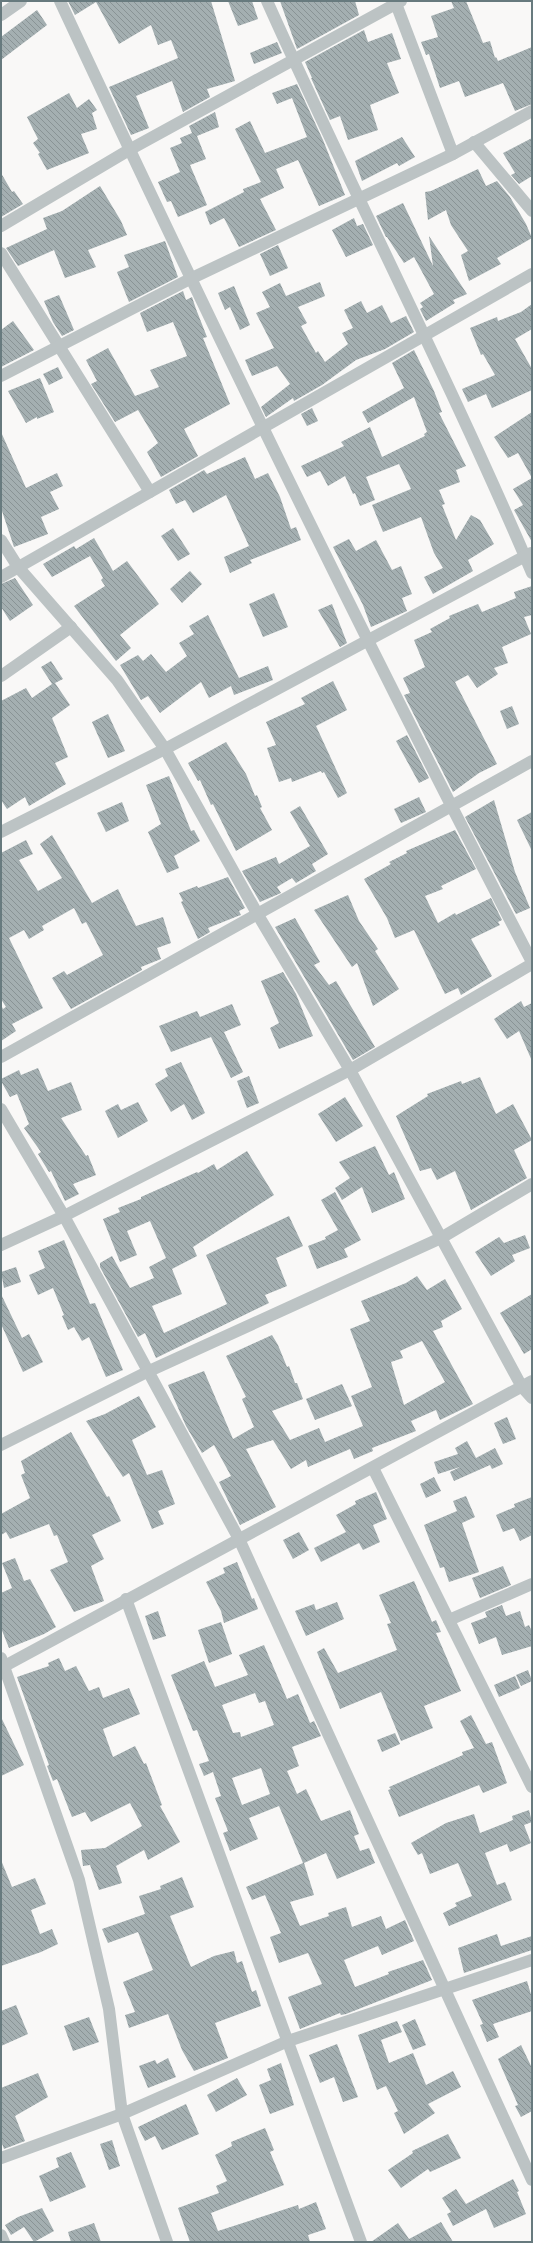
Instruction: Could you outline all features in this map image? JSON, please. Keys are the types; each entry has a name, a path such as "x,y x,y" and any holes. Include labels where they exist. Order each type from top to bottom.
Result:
{"street":[{"path":"1,15 21,1"},
{"path":"1,1245 64,1216 350,1070 532,963 451,806 263,429 190,279 60,1"},
{"path":"267,1 358,199 425,335 528,554 532,573"},
{"path":"1,226 129,150 397,2 453,154"},
{"path":"1,376 190,279 453,154 532,111"},
{"path":"474,142 532,211"},
{"path":"1,253 150,492"},
{"path":"1,577 263,429 532,274"},
{"path":"1,540 18,567 117,680 165,749 258,915 350,1070 441,1238 527,1384 532,1398"},
{"path":"1,832 165,749 528,554"},
{"path":"1,676 70,627"},
{"path":"1,1057 532,761"},
{"path":"1,1109 64,1216 147,1372 239,1539 532,2180"},
{"path":"1,1445 147,1372 441,1238 532,1184"},
{"path":"167,2242 122,2114 109,2009 79,1880 2,1664 373,1468 527,1384"},
{"path":"373,1468 532,1787"},
{"path":"449,1620 532,1584"},
{"path":"126,1599 361,2242"},
{"path":"1,2158 122,2114 288,2041 532,1960"},
{"path":"1,2235 4,2242"}],"building":[{"path":"68,1 211,1 235,81 207,89 210,97 183,112 172,81 136,96 149,128 131,135 109,87 178,58 171,40 158,45 151,25 119,44 96,2 75,15"},
{"path":"228,1 252,1 258,19 238,26"},
{"path":"280,1 355,1 359,15 297,49"},
{"path":"451,1 466,1 483,43 490,41 495,58 496,57 498,61 532,47 532,104 515,111 503,83 465,97 459,81 440,88 429,54 426,55 421,42 438,37 431,16 454,8"},
{"path":"37,10 47,25 1,60 1,37"},
{"path":"364,30 368,42 392,33 401,59 387,63 399,93 370,105 378,130 348,140 340,116 330,120 305,62"},
{"path":"277,42 282,53 254,64 250,53"},
{"path":"297,84 323,140 345,195 319,206 298,160 276,169 284,188 260,199 276,230 239,247 224,218 210,225 205,212 244,192 243,189 261,182 235,129 250,121 265,153 307,137 292,98 277,104 272,93"},
{"path":"69,93 77,108 89,99 97,110 92,113 97,129 81,134 89,153 47,170 38,154 40,153 33,143 38,139 27,117"},
{"path":"215,112 219,127 197,136 206,159 190,165 207,205 178,217 171,201 167,202 158,182 180,172 170,148 182,143 180,138 192,133 189,126"},
{"path":"402,137 415,157 399,166 397,163 362,181 355,161"},
{"path":"532,138 532,176 519,184 511,175 515,173 503,153"},
{"path":"478,169 486,186 497,181 510,197 526,224 532,238 497,258 501,264 469,281 461,255 468,251 451,225 446,210 428,220 425,192 431,191"},
{"path":"1,173 12,192 14,191 23,204 1,217"},
{"path":"100,186 121,221 127,235 88,250 96,267 65,278 54,250 18,266 6,248 47,229 43,218 62,211"},
{"path":"403,203 433,266 429,236 467,294 453,300 455,303 426,321 420,309 423,307 420,303 434,294 414,257 404,263 386,237 376,216"},
{"path":"354,218 357,226 363,224 373,245 346,257 332,230"},
{"path":"165,241 178,277 129,302 117,272 129,267 124,255"},
{"path":"278,245 288,268 270,276 260,254"},
{"path":"320,282 325,296 298,307 307,323 301,326 316,353 318,351 325,362 348,344 342,333 353,328 344,310 361,301 367,313 382,305 391,323 406,316 414,332 385,349 356,360 322,385 294,401 293,398 266,417 261,407 290,384 277,366 252,376 245,360 274,348 256,313 270,307 262,292 280,283 286,296"},
{"path":"234,286 250,325 240,330 230,307 225,310 218,293"},
{"path":"183,291 186,300 192,297 207,337 203,338 230,404 184,429 198,456 161,477 147,452 158,443 138,410 115,422 91,384 97,381 86,360 108,348 135,396 159,387 150,370 187,356 173,322 147,332 140,313"},
{"path":"59,295 74,330 62,336 53,322 44,301"},
{"path":"532,304 532,329 515,339 532,369 532,390 492,408 486,394 468,402 462,389 495,375 483,354 481,355 470,328 497,317 498,321 521,312"},
{"path":"13,321 34,350 1,367 1,330"},
{"path":"414,350 434,391 442,412 439,413 466,466 456,470 460,482 439,490 445,504 442,505 456,540 471,515 480,520 494,544 468,560 473,571 433,594 424,577 443,568 434,553 421,517 383,532 372,505 411,489 399,464 366,477 375,500 360,506 355,493 353,494 345,476 328,486 320,471 307,477 301,466 344,446 341,442 370,427 382,457 425,436 424,434 427,432 414,397 368,423 362,412 404,388 392,363"},
{"path":"58,367 63,378 49,385 43,374"},
{"path":"40,378 54,412 37,419 37,417 26,423 8,391"},
{"path":"312,408 318,421 307,426 301,414"},
{"path":"532,412 532,478 518,453 508,458 494,437"},
{"path":"1,432 26,488 57,473 63,486 50,492 59,509 41,517 48,534 14,547 1,508"},
{"path":"245,457 255,479 268,473 280,497 291,529 296,527 301,540 250,560 252,563 230,573 224,557 249,546 226,495 193,513 185,500 176,504 169,490 204,470 207,474"},
{"path":"532,478 532,542 514,510 523,505 513,489"},
{"path":"173,528 190,554 178,561 161,536"},
{"path":"94,538 113,571 127,561 159,604 120,635 131,648 116,661 74,606 105,586 101,580 103,578 90,556 52,577 43,564 74,546 76,549"},
{"path":"349,539 356,551 376,540 392,570 401,566 412,594 402,598 407,611 371,627 363,605 333,547"},
{"path":"190,571 202,584 182,603 170,589"},
{"path":"15,578 33,605 10,621 1,607 1,584"},
{"path":"532,586 532,615 524,617 531,634 502,647 508,663 494,668 498,674 477,688 468,675 455,682 497,764 479,773 453,792 404,695 410,693 403,678 425,667 414,640 432,632 430,629 450,618 449,616 478,604 482,612 516,598 514,592"},
{"path":"274,593 288,627 263,637 249,604"},
{"path":"332,604 347,643 340,647 318,610"},
{"path":"208,615 239,678 268,666 273,680 234,695 231,686 209,698 201,682 160,713 148,696 141,700 120,665 138,655 143,661 151,654 166,672 187,656 179,643 194,634 189,626"},
{"path":"51,661 63,679 55,683 70,705 52,718 68,757 55,763 66,784 29,806 25,797 7,809 1,800 1,701 26,688 32,698 52,684 41,667"},
{"path":"333,681 347,710 316,726 347,793 338,798 324,772 322,773 321,771 292,782 291,778 279,782 267,748 276,745 266,722 305,704 301,698"},
{"path":"512,706 519,724 507,729 500,711"},
{"path":"108,714 125,751 108,758 92,722"},
{"path":"407,735 429,778 419,783 396,741"},
{"path":"226,742 246,774 255,796 257,795 262,807 260,808 272,830 236,851 213,804 211,805 200,780 198,781 188,763"},
{"path":"169,776 191,831 194,830 200,841 174,856 179,868 167,873 148,832 161,824 146,785"},
{"path":"419,797 426,812 401,823 394,809"},
{"path":"494,800 515,872 530,908 516,914 465,817"},
{"path":"122,802 129,821 106,832 97,813"},
{"path":"300,806 328,854 312,864 316,871 296,883 292,878 277,887 281,893 260,902 242,871 276,857 279,864 310,846 290,812"},
{"path":"532,812 532,851 517,820"},
{"path":"455,830 476,869 441,886 443,889 425,896 438,923 455,913 456,915 491,898 502,920 498,922 500,925 471,939 492,976 461,995 458,988 445,994 414,930 395,938 387,918 364,879 391,864 389,862 407,853 406,851"},
{"path":"52,835 92,903 118,889 136,926 163,917 171,943 157,948 161,959 141,967 142,970 71,1009 52,978 64,971 67,975 103,955 86,922 82,924 74,908 42,926 44,930 29,939 24,930 9,938 43,1008 12,1024 16,1031 1,1041 1,1005 3,1009 6,1007 1,999 1,853 26,840 33,854 19,860 38,891 62,878 40,844"},
{"path":"228,877 245,908 239,911 241,915 208,928 210,932 198,939 181,902 183,901 179,893"},
{"path":"348,895 359,921 378,949 375,951 399,989 373,1006 357,963 352,967 314,910"},
{"path":"295,918 320,962 314,965 329,985 336,981 375,1047 353,1060 275,927"},
{"path":"283,972 296,994 313,1036 279,1049 270,1028 279,1023 261,981"},
{"path":"521,1001 524,1007 532,1003 532,1061 519,1031 507,1039 494,1019"},
{"path":"232,1004 241,1025 224,1032 243,1072 231,1078 211,1037 171,1052 159,1026 197,1011 200,1017"},
{"path":"181,1062 205,1113 192,1120 184,1104 171,1112 155,1084 168,1076 165,1069"},
{"path":"38,1068 48,1091 71,1082 82,1110 61,1118 86,1156 88,1155 96,1175 73,1184 79,1194 65,1201 51,1171 49,1172 38,1154 41,1152 24,1128 29,1124 17,1094 10,1097 1,1081 1,1079 19,1070 21,1075"},
{"path":"249,1076 259,1103 247,1108 237,1081"},
{"path":"480,1077 496,1114 513,1104 532,1140 514,1150 527,1178 471,1210 455,1171 437,1180 431,1168 420,1171 396,1116 428,1096 427,1094 461,1081 462,1084"},
{"path":"345,1097 363,1126 336,1142 318,1114"},
{"path":"138,1102 148,1121 118,1138 105,1111 118,1104 121,1110"},
{"path":"375,1146 389,1175 394,1172 405,1199 372,1213 362,1187 342,1200 335,1188 350,1178 339,1162"},
{"path":"247,1151 274,1195 193,1247 197,1256 172,1269 182,1294 152,1306 164,1333 227,1304 206,1255 289,1216 303,1246 276,1258 287,1286 265,1295 269,1303 156,1358 145,1333 138,1337 100,1267 100,1263 112,1256 130,1288 154,1278 149,1267 166,1258 150,1221 127,1231 137,1255 120,1262 103,1219 120,1212 118,1208 141,1199 141,1197 197,1172 198,1173 214,1164 217,1170"},
{"path":"335,1192 361,1240 344,1249 348,1257 317,1269 308,1246 326,1239 325,1237 338,1230 321,1200"},
{"path":"525,1235 530,1248 512,1255 515,1261 491,1276 475,1252 499,1237 504,1243"},
{"path":"64,1240 90,1304 95,1303 123,1370 106,1377 89,1337 82,1341 74,1327 68,1330 62,1316 64,1315 53,1288 38,1295 29,1275 45,1268 38,1251"},
{"path":"16,1267 21,1282 4,1288 1,1272"},
{"path":"417,1276 427,1290 445,1279 462,1309 441,1321 443,1327 433,1331 473,1404 440,1420 436,1410 411,1421 416,1431 372,1448 373,1451 354,1459 350,1449 308,1467 306,1460 291,1469 273,1440 246,1449 276,1507 240,1525 219,1482 231,1476 214,1445 202,1453 186,1426 168,1385 204,1371 233,1439 254,1427 242,1399 246,1397 226,1356 272,1335 287,1367 289,1366 303,1399 272,1411 290,1440 319,1428 325,1442 363,1426 351,1396 372,1387 350,1329 370,1321 361,1301 406,1283","holes":["422,1341 445,1382 404,1405 391,1362 403,1358 400,1351"]},
{"path":"1,1294 22,1338 29,1334 43,1362 23,1372 1,1324"},
{"path":"532,1294 532,1349 524,1354 500,1313"},
{"path":"342,1384 352,1406 315,1420 306,1399"},
{"path":"139,1396 156,1427 132,1440 147,1475 162,1470 175,1504 158,1511 164,1524 152,1529 129,1473 123,1477 86,1421 105,1414"},
{"path":"507,1417 516,1439 503,1444 494,1423"},
{"path":"71,1432 107,1497 109,1496 121,1521 92,1535 104,1559 91,1566 104,1601 74,1612 50,1570 68,1562 57,1535 54,1536 49,1524 10,1539 6,1532 1,1535 1,1514 30,1498 21,1475 25,1473 21,1461"},
{"path":"467,1441 476,1458 495,1448 503,1464 492,1469 490,1465 454,1481 450,1472 460,1467 438,1474 434,1462 458,1454 455,1448"},
{"path":"434,1477 441,1491 426,1498 420,1484"},
{"path":"376,1492 387,1519 373,1525 380,1542 363,1550 359,1543 321,1562 314,1548 346,1532 336,1515 356,1504 355,1501"},
{"path":"466,1496 475,1517 462,1523 479,1572 449,1582 444,1567 440,1568 424,1525 457,1511 453,1501"},
{"path":"532,1497 532,1535 520,1541 514,1528 503,1532 496,1515 515,1507 514,1504"},
{"path":"299,1532 309,1550 293,1559 283,1540"},
{"path":"15,1558 24,1581 30,1579 56,1627 44,1634 9,1648 1,1628 1,1593 12,1588 2,1563"},
{"path":"237,1562 252,1599 254,1598 258,1609 224,1623 221,1611 206,1582 225,1573 223,1568"},
{"path":"503,1566 511,1585 480,1598 472,1578"},
{"path":"414,1581 432,1622 436,1620 441,1632 436,1633 461,1691 424,1706 433,1728 401,1741 381,1692 340,1709 317,1652 324,1648 338,1673 397,1650 387,1624 391,1623 379,1595"},
{"path":"337,1602 344,1619 306,1636 295,1611 314,1604 316,1610"},
{"path":"502,1605 506,1616 520,1611 525,1627 529,1625 532,1632 532,1646 502,1655 496,1637 479,1644 471,1623 487,1617 485,1612"},
{"path":"158,1611 166,1636 153,1640 145,1616"},
{"path":"221,1622 232,1654 209,1663 198,1630"},
{"path":"264,1645 287,1699 298,1694 310,1723 314,1721 321,1736 292,1747 299,1766 287,1771 297,1794 306,1789 321,1821 350,1810 359,1834 354,1836 360,1851 369,1848 375,1863 337,1879 326,1853 304,1863 314,1895 290,1902 300,1926 329,1916 328,1913 346,1907 352,1927 381,1916 386,1929 405,1920 414,1941 382,1955 378,1946 344,1960 355,1987 389,1974 388,1972 423,1960 432,1980 346,2014 341,2015 340,2013 300,2029 288,1997 322,1984 308,1953 279,1963 270,1937 281,1933 265,1895 252,1900 246,1887 303,1863 279,1806 249,1818 258,1839 230,1851 223,1833 228,1831 215,1798 221,1796 213,1772 204,1776 199,1764 209,1761 197,1730 193,1731 171,1675 204,1661 215,1687 248,1675 239,1655","holes":["255,1693 259,1703 265,1701 274,1725 241,1737 240,1732 233,1733 222,1705","261,1768 270,1794 242,1805 232,1778"]},
{"path":"59,1658 65,1671 76,1666 89,1691 99,1687 103,1698 129,1688 140,1714 103,1729 113,1757 135,1746 144,1764 146,1763 162,1805 160,1806 180,1842 148,1860 144,1850 116,1866 122,1883 99,1890 90,1865 83,1866 81,1850 105,1848 142,1826 130,1803 91,1822 85,1812 72,1817 57,1779 53,1781 47,1766 49,1765 17,1677 49,1666 48,1663"},
{"path":"528,1670 532,1681 521,1686 516,1675"},
{"path":"515,1676 520,1688 499,1697 494,1685"},
{"path":"471,1715 486,1744 492,1742 507,1783 483,1793 479,1785 399,1817 388,1790 391,1789 389,1787 463,1755 462,1752 474,1748 460,1721"},
{"path":"1,1717 24,1765 1,1776"},
{"path":"395,1733 400,1744 382,1752 377,1740"},
{"path":"529,1810 532,1822 524,1825 531,1843 510,1852 507,1844 485,1853 497,1885 505,1882 512,1900 449,1926 443,1913 457,1906 455,1903 472,1896 458,1863 430,1874 422,1853 418,1855 411,1843 446,1823 474,1814 480,1833 513,1820 512,1816"},
{"path":"1,1860 12,1887 35,1878 46,1904 31,1910 40,1934 52,1929 58,1944 41,1952 1,1966"},
{"path":"182,1877 194,1907 170,1916 191,1967 214,1956 234,1951 237,1963 242,1961 252,1992 256,1990 261,2006 215,2023 228,2058 194,2071 182,2050 168,2014 129,2028 125,2015 135,2012 123,1982 153,1970 138,1932 108,1943 102,1929 145,1914 139,1896 161,1889 160,1886"},
{"path":"497,1934 501,1946 532,1936 532,1950 464,1973 458,1948"},
{"path":"527,1981 532,1998 532,2011 493,2024 499,2037 487,2042 480,2025 483,2024 472,2000"},
{"path":"16,2005 28,2034 1,2046 1,2011"},
{"path":"89,2017 99,2042 73,2051 64,2026"},
{"path":"415,2019 426,2045 413,2050 402,2025"},
{"path":"397,2021 402,2032 381,2040 389,2063 413,2053 426,2085 453,2071 461,2087 428,2104 435,2113 404,2134 394,2113 398,2111 386,2086 377,2090 358,2035"},
{"path":"337,2044 358,2097 343,2102 334,2077 320,2083 309,2055"},
{"path":"521,2045 532,2068 532,2111 521,2117 515,2106 518,2105 498,2059"},
{"path":"168,2058 176,2077 148,2088 139,2066 155,2060 157,2064"},
{"path":"281,2063 294,2105 270,2114 259,2085 271,2080 267,2069"},
{"path":"38,2073 48,2097 15,2116 25,2141 4,2149 1,2141 1,2088"},
{"path":"237,2078 247,2095 216,2112 207,2095"},
{"path":"186,2104 199,2134 162,2150 155,2136 145,2141 138,2127"},
{"path":"265,2128 274,2150 270,2152 284,2185 211,2213 218,2231 298,2205 299,2209 316,2202 326,2229 308,2235 310,2242 190,2242 178,2208 219,2193 216,2186 227,2181 215,2155 232,2146 231,2142"},
{"path":"448,2134 461,2158 430,2172 428,2169 401,2188 388,2170 413,2153 412,2151"},
{"path":"112,2140 120,2166 109,2170 100,2144"},
{"path":"71,2152 86,2187 50,2202 39,2176 59,2167 56,2158"},
{"path":"513,2179 519,2191 517,2192 526,2214 494,2228 486,2209 453,2226 447,2214 451,2212 442,2198 456,2189 466,2204"},
{"path":"42,2208 54,2231 34,2242 24,2227 11,2235 5,2225 18,2217"},
{"path":"441,2222 453,2242 371,2242 398,2223 409,2239"},
{"path":"94,2223 101,2242 71,2242 68,2232"}]}
